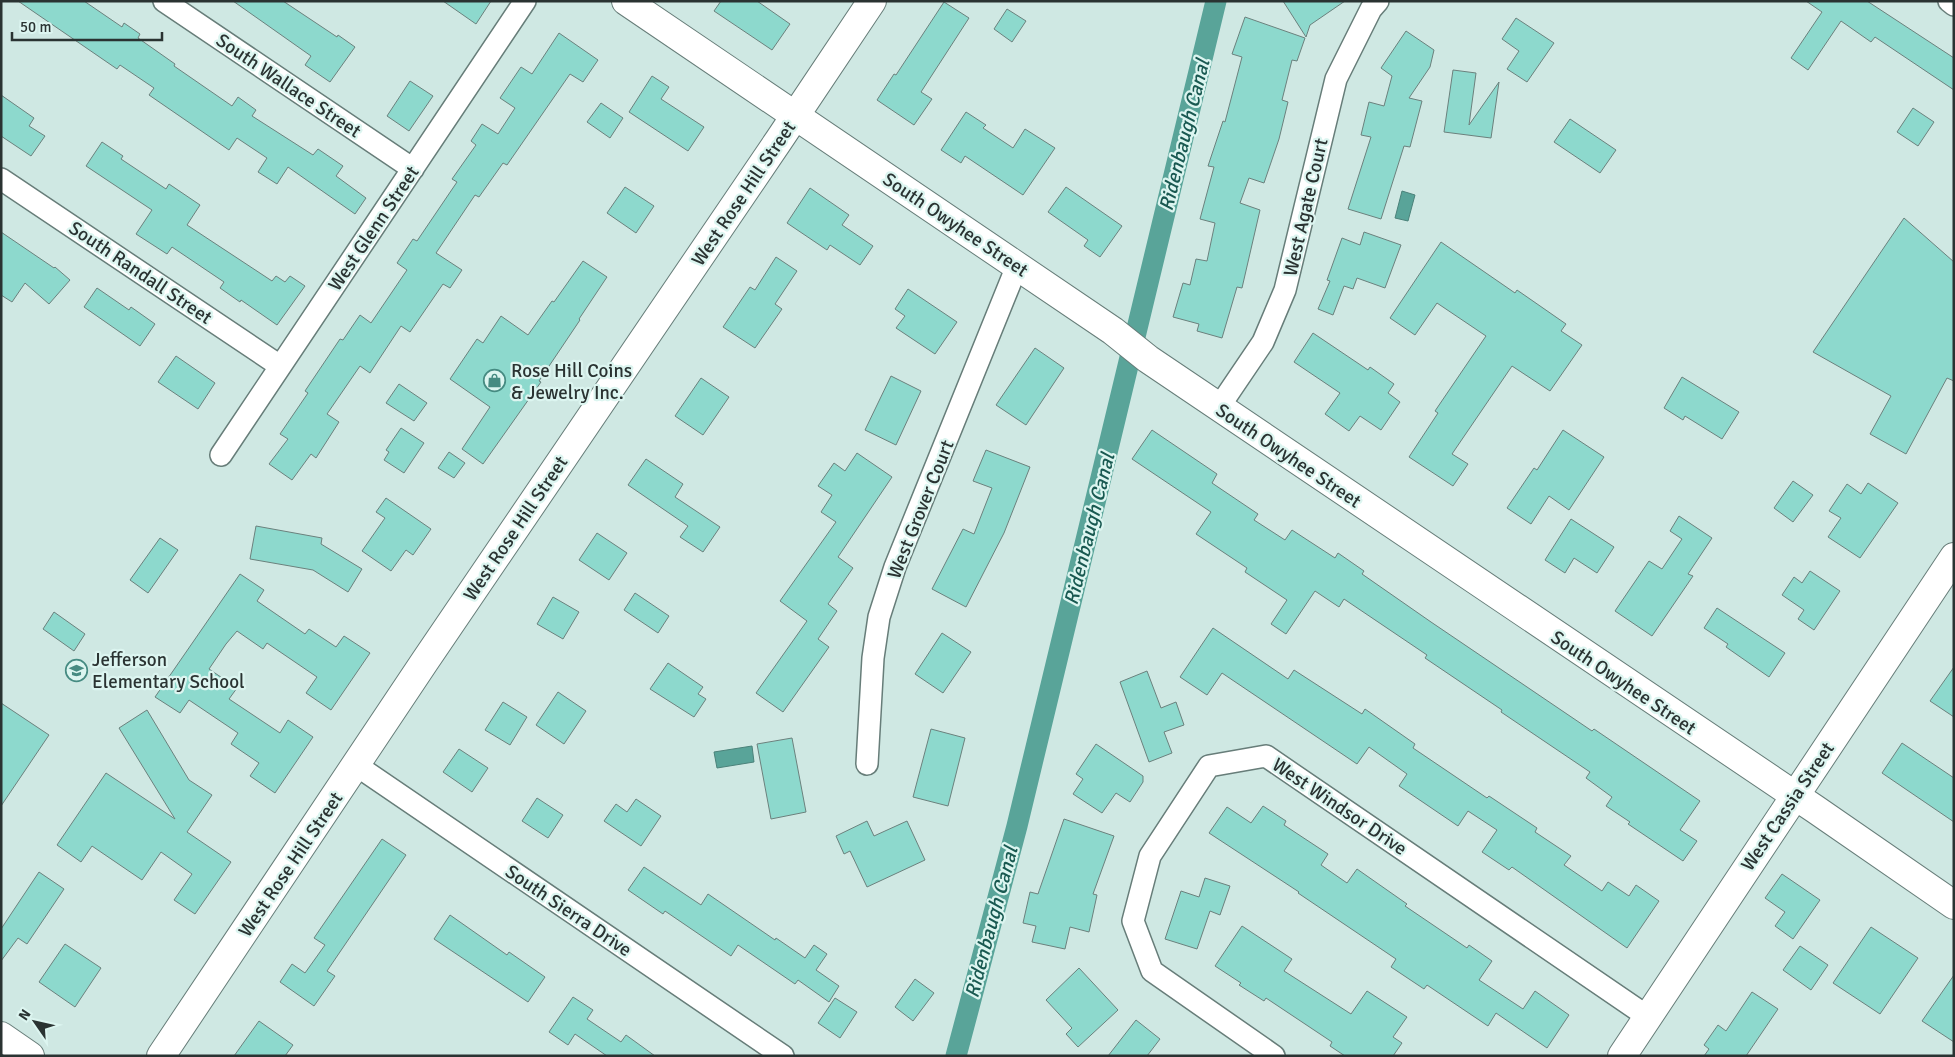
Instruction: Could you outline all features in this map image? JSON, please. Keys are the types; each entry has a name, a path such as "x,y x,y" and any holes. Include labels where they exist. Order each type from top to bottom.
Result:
{"street":[{"name":"South Wallace Street","path":"164,1 413,169"},
{"name":"West Glenn Street","path":"221,455 525,1"},
{"name":"South Owyhee Street","path":"626,1 1112,331 1148,359 1954,906"},
{"name":"West Rose Hill Street","path":"161,1056 872,1"},
{"name":"West Agate Court","path":"1219,407 1263,342 1286,290 1336,79 1371,9 1378,1"},
{"path":"1949,1 1954,4"},
{"name":"South Randall Street","path":"1,179 280,366"},
{"name":"West Grover Court","path":"867,764 873,658 880,617 895,567 1017,266"},
{"name":"West Cassia Street","path":"1622,1056 1954,557"},
{"name":"West Windsor Drive","path":"1274,1056 1152,971 1133,921 1150,856 1209,766 1266,756 1648,1017"},
{"name":"South Sierra Drive","path":"356,765 783,1056"},
{"path":"1,1036 30,1056"}],"shaded area":[{"path":"1402,191 1415,195 1408,221 1395,218"},
{"path":"752,746 754,762 717,768 714,752"}],"building":[{"path":"18,1 84,1 122,27 124,23 140,34 138,38 175,64 174,66 232,106 238,97 256,110 252,116 313,155 318,149 343,166 336,176 366,198 355,214 288,167 277,184 258,172 267,158 237,138 229,150 149,95 154,88 120,65 117,69"},
{"path":"233,1 283,1 355,47 330,82 305,65 311,56"},
{"path":"443,1 491,1 476,24"},
{"path":"721,1 757,1 790,24 772,50 714,11"},
{"path":"1283,1 1345,1 1310,25 1306,37"},
{"path":"1806,1 1867,1 1954,58 1954,90 1875,37 1871,42 1841,21 1808,70 1791,58 1822,12"},
{"path":"944,2 969,18 921,92 932,99 914,125 877,100 894,74 896,75"},
{"path":"1007,9 1026,21 1012,42 994,29"},
{"path":"1245,17 1305,38 1297,61 1292,60 1282,100 1288,102 1279,139 1264,183 1249,178 1240,203 1260,210 1242,288 1237,287 1222,338 1197,331 1199,324 1173,317 1183,283 1190,285 1196,259 1207,261 1215,223 1200,219 1214,167 1208,166 1223,121 1225,122 1242,57 1232,54"},
{"path":"1516,18 1554,43 1527,82 1507,69 1519,51 1502,39"},
{"path":"1406,31 1434,50 1430,67 1409,98 1422,101 1410,147 1404,146 1381,219 1348,209 1371,137 1361,135 1369,102 1384,106 1392,76 1381,68"},
{"path":"559,33 598,60 583,82 570,74 507,165 503,163 479,197 475,195 436,253 462,270 450,288 443,284 410,332 401,326 370,373 360,366 327,414 339,422 316,458 311,454 292,480 269,464 288,439 280,434 308,393 305,391 340,339 343,340 360,315 371,323 407,270 397,263 413,239 417,241 457,182 452,179 476,145 471,141 482,124 498,134 515,108 500,98 521,67 532,74"},
{"path":"1453,70 1476,73 1469,125 1499,82 1491,138 1444,132"},
{"path":"652,76 669,87 661,99 704,127 688,151 629,112"},
{"path":"410,81 433,96 409,131 387,116"},
{"path":"1,95 34,118 29,126 45,136 31,156 1,136"},
{"path":"601,103 623,118 610,138 587,122"},
{"path":"1913,108 1934,122 1918,146 1897,132"},
{"path":"966,112 986,125 983,128 1013,148 1025,129 1055,148 1023,195 965,156 961,163 941,150"},
{"path":"1570,119 1616,150 1600,173 1554,142"},
{"path":"102,142 123,156 121,159 166,189 169,184 200,205 187,225 272,281 276,276 285,282 290,276 305,286 277,325 220,288 224,282 172,247 167,254 136,234 152,210 86,166"},
{"path":"625,187 654,206 636,233 607,213"},
{"path":"1066,187 1122,226 1100,257 1084,246 1088,240 1048,212"},
{"path":"810,188 849,215 842,225 873,246 860,265 830,245 827,250 787,223"},
{"path":"1904,218 1954,262 1954,381 1947,378 1906,454 1870,434 1891,396 1813,352"},
{"path":"1,232 55,267 70,280 49,304 25,283 12,302 1,295"},
{"path":"1364,232 1401,245 1385,288 1357,278 1353,289 1344,286 1333,315 1318,309 1330,281 1327,280 1342,238 1360,245"},
{"path":"1441,242 1515,293 1517,290 1566,324 1561,331 1582,345 1550,391 1512,366 1452,454 1468,464 1453,486 1409,457 1438,413 1435,411 1486,336 1437,303 1415,335 1390,318"},
{"path":"776,257 797,271 775,304 782,309 755,348 723,327 750,287 755,290"},
{"path":"583,261 607,277 539,381 541,382 483,464 462,449 490,407 450,379 477,339 483,343 501,316 528,335"},
{"path":"97,288 129,310 131,307 155,324 140,346 84,307"},
{"path":"908,289 957,322 935,354 896,328 905,316 895,309"},
{"path":"1313,333 1368,370 1370,367 1394,384 1388,393 1400,402 1381,430 1360,416 1349,431 1325,414 1340,393 1294,362"},
{"path":"1035,348 1064,368 1026,425 996,405"},
{"path":"176,356 215,383 198,409 158,382"},
{"path":"891,376 921,391 896,445 865,430"},
{"path":"1682,377 1739,412 1722,439 1685,416 1683,420 1664,408"},
{"path":"701,378 729,397 703,435 675,416"},
{"path":"399,384 427,403 414,421 386,403"},
{"path":"401,428 424,443 404,473 384,460 389,452 386,450"},
{"path":"1152,430 1217,474 1212,483 1258,514 1254,520 1285,540 1292,530 1335,558 1338,553 1364,571 1362,574 1431,622 1592,731 1594,729 1700,801 1680,830 1697,841 1683,861 1628,824 1630,822 1606,806 1612,797 1586,778 1590,772 1501,712 1502,710 1425,658 1427,655 1344,599 1339,607 1315,591 1286,634 1271,624 1287,600 1245,572 1247,568 1196,534 1211,512 1132,459"},
{"path":"1563,430 1604,457 1569,510 1549,496 1531,524 1507,508 1534,468 1537,470"},
{"path":"986,450 1030,467 1004,533 966,607 932,589 963,529 974,534 992,488 973,481"},
{"path":"449,452 465,463 454,478 438,468"},
{"path":"857,453 892,477 838,557 853,568 828,604 837,611 818,639 829,647 783,712 756,693 807,621 780,601 836,522 821,512 832,495 818,486 834,463 845,471"},
{"path":"646,459 683,484 675,497 720,527 703,552 680,537 688,526 628,485"},
{"path":"1793,481 1813,495 1793,522 1774,508"},
{"path":"1868,483 1898,503 1860,558 1828,537 1841,518 1829,511 1847,484 1861,494"},
{"path":"386,498 431,529 413,555 406,550 391,571 362,551 385,518 376,512"},
{"path":"1679,516 1712,538 1688,574 1693,576 1652,636 1615,611 1649,561 1662,569 1682,539 1670,531"},
{"path":"1571,519 1614,547 1597,573 1574,558 1565,573 1545,560"},
{"path":"256,526 322,538 321,544 362,569 348,592 313,570 250,559"},
{"path":"597,533 627,553 609,580 579,560"},
{"path":"160,538 178,550 148,593 130,580"},
{"path":"1810,571 1840,591 1814,630 1798,619 1804,610 1782,595 1794,577 1802,583"},
{"path":"240,574 264,590 257,601 305,634 309,629 336,647 344,636 370,653 331,710 306,693 317,677 267,643 263,649 237,631 209,669 237,688 229,699 280,733 288,720 313,737 275,793 250,776 259,763 231,744 238,733 189,700 180,713 155,697"},
{"path":"635,593 669,616 658,633 624,610"},
{"path":"553,597 579,612 563,639 537,624"},
{"path":"1717,608 1785,653 1769,677 1726,647 1728,644 1704,628"},
{"path":"54,612 85,634 74,651 43,629"},
{"path":"1213,628 1288,679 1294,670 1362,714 1365,709 1415,744 1413,748 1487,798 1489,796 1537,828 1535,832 1571,856 1564,865 1602,891 1608,882 1629,896 1636,885 1659,901 1627,948 1512,867 1509,870 1482,852 1497,830 1468,811 1458,826 1399,786 1407,774 1369,747 1357,764 1222,673 1207,695 1180,677"},
{"path":"942,633 971,652 943,693 915,674"},
{"path":"668,663 703,687 698,694 706,699 694,717 650,689"},
{"path":"1954,667 1954,717 1930,701"},
{"path":"1147,671 1161,708 1176,702 1184,725 1164,732 1172,753 1149,762 1120,682"},
{"path":"558,692 586,711 564,744 536,725"},
{"path":"503,702 527,717 510,745 485,730"},
{"path":"1,703 49,735 1,806"},
{"path":"147,710 189,780 212,795 187,832 231,862 195,914 174,900 192,874 161,852 142,880 92,846 81,862 57,845 106,773 175,819 119,728"},
{"path":"931,729 965,738 948,806 913,797"},
{"path":"792,738 806,812 771,819 757,744"},
{"path":"1902,743 1954,778 1954,822 1882,773"},
{"path":"1096,744 1143,776 1143,782 1130,802 1116,793 1102,813 1073,794 1083,779 1076,774"},
{"path":"459,749 488,768 472,792 443,772"},
{"path":"537,798 563,815 548,838 522,821"},
{"path":"636,799 661,816 641,846 604,821 616,804 627,812"},
{"path":"1263,806 1286,821 1284,825 1328,854 1321,865 1347,883 1357,869 1407,904 1405,906 1467,948 1469,945 1492,961 1479,980 1523,1009 1535,991 1569,1015 1547,1048 1496,1013 1488,1026 1427,985 1424,989 1391,967 1396,959 1209,833 1227,807 1251,823"},
{"path":"1064,819 1114,836 1093,894 1097,895 1089,932 1070,927 1065,949 1032,942 1036,926 1023,923 1030,892 1038,894"},
{"path":"867,821 874,836 907,821 925,860 867,887 850,851 844,854 836,836"},
{"path":"382,839 406,855 327,971 335,976 314,1006 280,982 292,964 305,973 325,945 314,938"},
{"path":"644,867 701,905 708,894 805,958 814,945 827,954 816,970 839,986 829,1002 798,980 795,984 738,945 731,956 665,911 663,914 628,890"},
{"path":"39,872 64,889 27,944 18,938 1,961 1,929"},
{"path":"1782,874 1820,900 1793,939 1775,926 1785,912 1765,898"},
{"path":"1205,878 1230,886 1220,915 1210,911 1197,949 1165,939 1181,891 1199,897"},
{"path":"450,915 507,955 509,952 545,977 528,1002 434,939"},
{"path":"1242,926 1292,959 1284,971 1351,1014 1367,991 1407,1017 1393,1037 1402,1043 1393,1056 1345,1056 1330,1046 1332,1042 1266,998 1264,1001 1239,985 1241,983 1215,966"},
{"path":"1871,927 1918,958 1880,1014 1833,983"},
{"path":"65,944 101,968 75,1007 39,982"},
{"path":"1800,946 1828,965 1811,990 1783,970"},
{"path":"1079,968 1118,1010 1078,1047 1066,1034 1072,1028 1046,1000"},
{"path":"1954,975 1954,1042 1922,1021"},
{"path":"915,979 934,993 913,1021 895,1007"},
{"path":"1752,992 1778,1009 1746,1056 1704,1056 1709,1049 1704,1045 1718,1025 1726,1031"},
{"path":"573,997 593,1010 587,1019 621,1042 626,1035 655,1056 607,1056 575,1034 568,1045 549,1032"},
{"path":"835,998 857,1012 840,1038 818,1023"},
{"path":"1136,1020 1160,1039 1147,1056 1108,1056"},
{"path":"259,1021 293,1045 285,1056 234,1056"}],"waterway":[{"name":"Ridenbaugh Canal","path":"956,1056 1017,826 1216,1"}],"place":[{"name":"Rose Hill Coins & Jewelry Inc.","path":"495,381"},
{"name":"Jefferson Elementary School","path":"76,670"}]}
